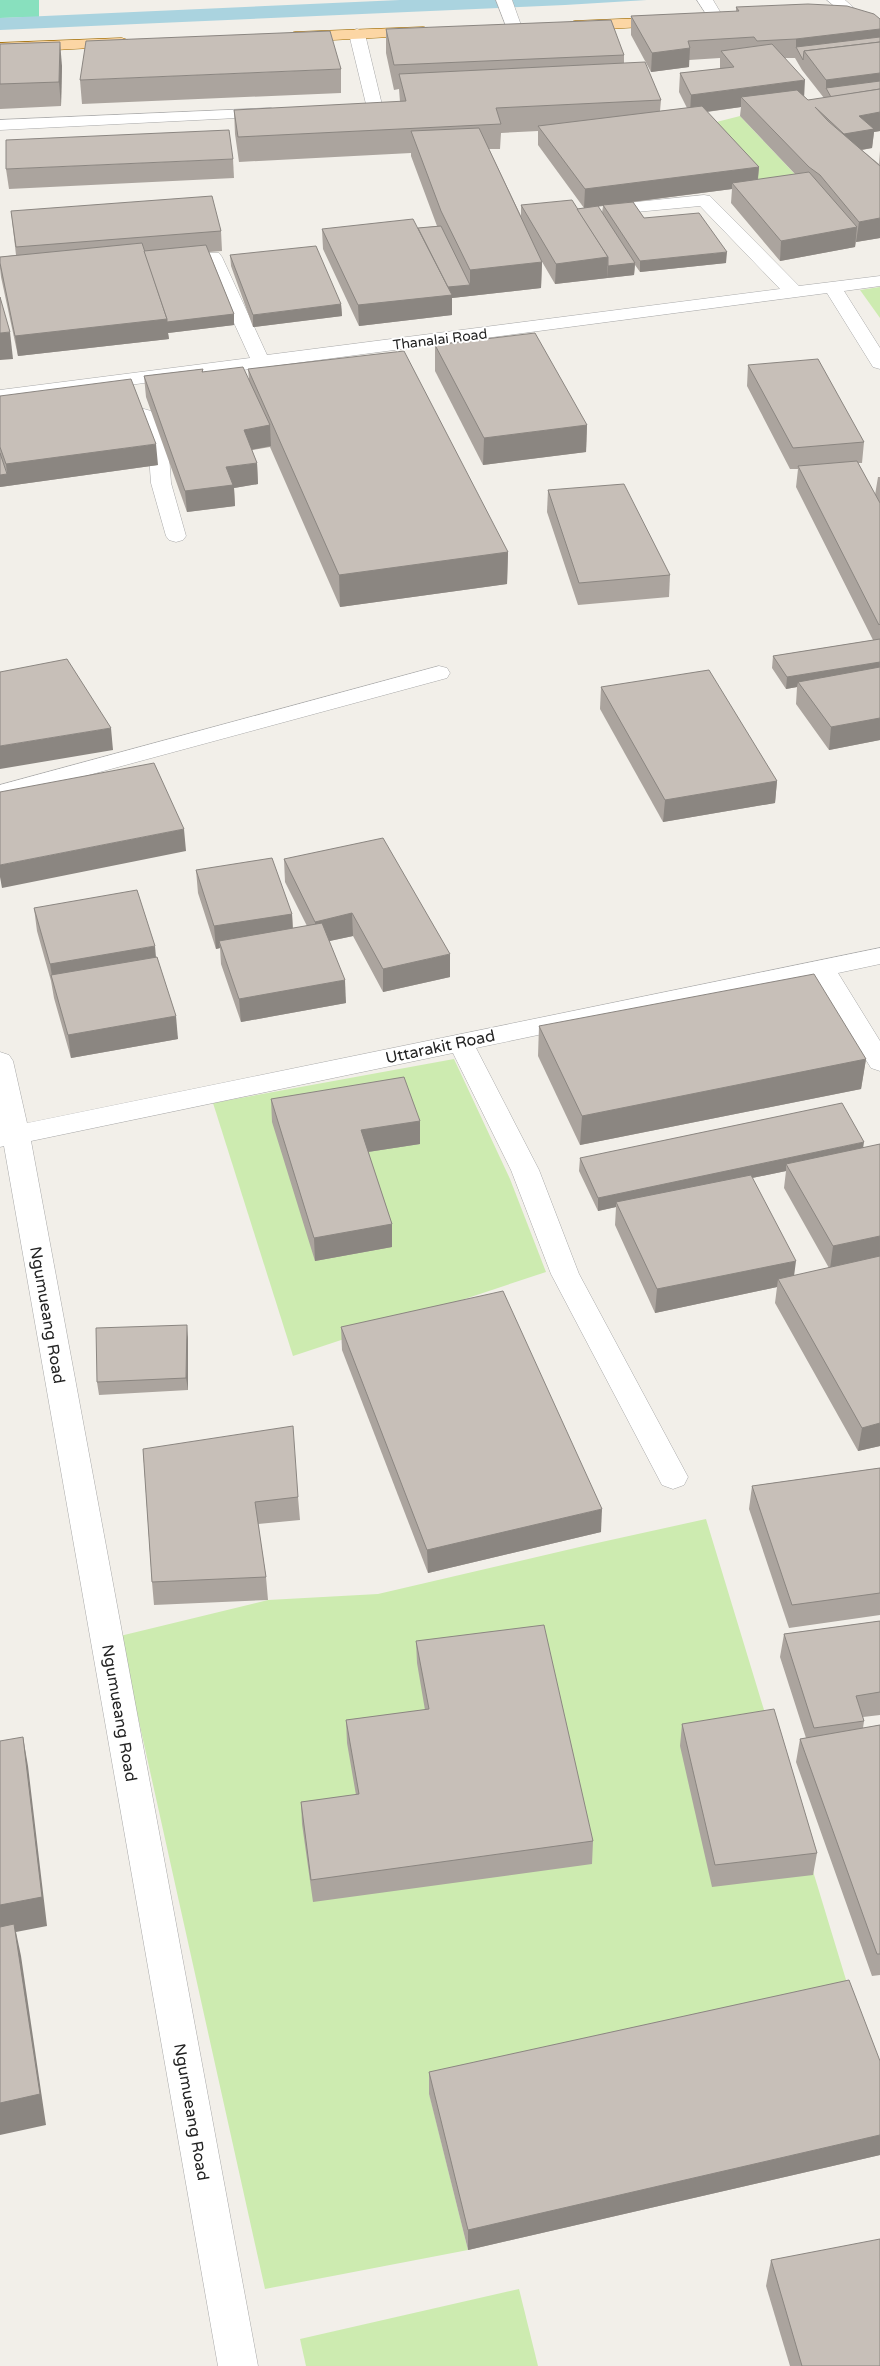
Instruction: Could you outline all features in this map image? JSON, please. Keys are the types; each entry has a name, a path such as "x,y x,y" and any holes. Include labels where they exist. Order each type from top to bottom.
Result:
{"main road":[{"path":"835,8 854,15 871,16"},
{"path":"561,26 736,19"},
{"path":"495,29 512,22 533,27"},
{"path":"277,37 436,31"},
{"path":"0,48 138,42"}],"street":[{"path":"504,0 512,22"},
{"path":"706,2 717,20"},
{"path":"326,111 375,109 357,34"},
{"path":"0,125 287,112"},
{"path":"636,207 704,200 794,292"},
{"path":"214,256 261,362"},
{"name":"Thanalai Road","path":"0,396 880,281"},
{"path":"832,287 880,363"},
{"path":"131,379 159,455 161,483 176,536"},
{"path":"0,792 439,673"},
{"name":"Uttarakit Road","path":"8,1137 880,956"},
{"path":"822,968 880,1062"},
{"path":"460,1042 525,1170 565,1274 673,1477"},
{"name":"Ngumueang Road","path":"0,1061 8,1137 238,2366"}],"green space":[{"path":"0,0 39,0 39,17 0,18"},
{"path":"740,116 807,187 764,193 701,126"},
{"path":"880,287 880,318 860,290"},
{"path":"454,1059 510,1179 546,1272 293,1356 213,1103"},
{"path":"706,1519 850,1993 429,2093 468,2250 265,2289 120,1636 268,1600 378,1594"},
{"path":"519,2289 538,2366 306,2366 300,2339"}],"water":[{"path":"400,0 647,0 0,30 0,18"}],"building":[{"path":"808,4 847,6 874,14 880,19 880,29 796,39 757,41 754,37 688,41 690,48 652,53 631,16 739,11 736,7"},
{"path":"611,20 624,55 394,65 386,29"},
{"path":"330,31 341,69 80,80 86,41"},
{"path":"880,37 880,42 804,51 803,60 796,47"},
{"path":"60,42 59,82 0,84 0,44"},
{"path":"880,42 880,73 826,80 804,51"},
{"path":"772,44 805,80 691,95 680,73 734,67 721,51"},
{"path":"645,62 661,100 496,108 501,124 238,137 234,110 406,101 399,74"},
{"path":"880,81 880,89 831,97 826,88"},
{"path":"880,89 880,112 859,116 874,129 844,134 815,107 828,121 880,166 880,218 859,222 820,175 809,167 741,97 797,90 808,100"},
{"path":"702,106 759,167 585,189 538,126"},
{"path":"479,128 542,262 470,270 441,211 411,131"},
{"path":"229,130 233,159 6,169 6,140"},
{"path":"809,172 857,227 781,241 732,183"},
{"path":"212,196 221,231 16,247 11,211"},
{"path":"572,200 608,257 556,264 521,205"},
{"path":"633,202 644,218 699,213 727,252 640,261 603,205"},
{"path":"598,206 635,263 608,266 608,257 577,209"},
{"path":"413,219 452,295 358,305 322,229"},
{"path":"441,226 470,285 448,287 418,228"},
{"path":"142,243 167,319 15,336 0,257"},
{"path":"206,245 234,314 167,322 144,251"},
{"path":"316,246 341,304 253,315 230,255"},
{"path":"0,297 10,332 0,333"},
{"path":"535,333 587,425 484,438 435,345"},
{"path":"404,351 508,552 339,575 248,369"},
{"path":"818,359 864,442 793,448 748,365"},
{"path":"243,367 270,425 244,430 257,463 226,467 233,485 185,491 144,376 203,369 202,372"},
{"path":"131,379 156,444 6,464 0,447 0,396"},
{"path":"0,453 7,474 0,475"},
{"path":"857,461 880,503 879,625 798,466"},
{"path":"624,484 670,575 579,583 548,490"},
{"path":"880,639 880,662 787,677 773,656"},
{"path":"67,659 111,728 0,746 0,672"},
{"path":"880,667 880,718 831,727 798,682"},
{"path":"709,670 777,781 665,800 601,687"},
{"path":"154,763 184,829 0,865 0,792"},
{"path":"383,838 450,954 383,969 352,913 315,922 284,859"},
{"path":"272,858 292,914 214,926 196,870"},
{"path":"137,890 155,946 50,964 34,908"},
{"path":"322,923 345,980 239,999 219,941"},
{"path":"157,957 176,1016 68,1035 51,975"},
{"path":"814,974 866,1059 582,1116 539,1026"},
{"path":"404,1077 420,1121 361,1130 392,1224 314,1238 271,1099"},
{"path":"842,1103 864,1142 598,1198 580,1158"},
{"path":"880,1144 880,1236 833,1246 786,1164"},
{"path":"751,1175 796,1261 657,1289 616,1202"},
{"path":"880,1256 880,1423 862,1428 778,1279"},
{"path":"503,1291 602,1509 427,1550 341,1327"},
{"path":"187,1325 186,1378 97,1382 96,1328"},
{"path":"293,1426 298,1497 255,1502 266,1577 152,1582 143,1449"},
{"path":"880,1468 880,1593 792,1605 752,1486"},
{"path":"880,1621 880,1692 856,1696 864,1721 814,1728 784,1634"},
{"path":"544,1625 593,1841 311,1880 301,1802 359,1794 346,1720 429,1709 416,1641"},
{"path":"774,1709 817,1853 715,1865 682,1724"},
{"path":"880,1725 880,1954 877,1954 800,1739"},
{"path":"23,1737 42,1897 0,1905 0,1741"},
{"path":"14,1924 40,2094 0,2103 0,1927"},
{"path":"849,1980 880,2061 880,2135 468,2230 429,2072"},
{"path":"880,2239 880,2366 802,2366 771,2260"}]}
